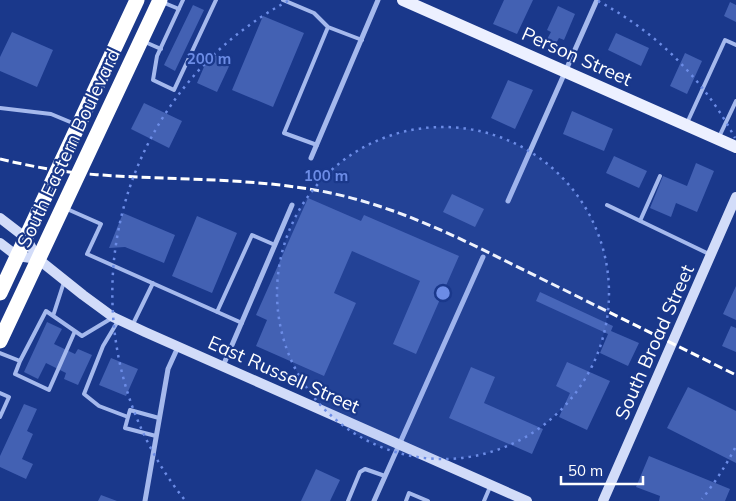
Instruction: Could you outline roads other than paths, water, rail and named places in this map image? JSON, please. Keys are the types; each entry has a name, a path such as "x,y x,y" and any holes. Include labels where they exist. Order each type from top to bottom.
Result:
{"highway":[{"name":"South Eastern Boulevard","path":"0,341 160,0"},
{"name":"South Eastern Boulevard","path":"0,293 134,2"}],"main road":[{"name":"Person Street","path":"403,0 425,7 565,72 736,147"}],"street":[{"path":"311,158 378,0"},
{"path":"508,201 597,0"},
{"name":"South Broad Street","path":"603,501 736,197"},
{"path":"223,367 292,205"},
{"name":"East Russell Street","path":"0,218 26,238 38,260 116,318 527,501"},
{"name":"East Russell Street","path":"0,243 17,256 38,260"},
{"path":"374,501 483,258"},
{"path":"145,501 168,369 178,347"}],"lane":[{"path":"160,0 179,8"},
{"path":"183,0 157,56 153,80 174,90 216,0"},
{"path":"283,0 314,13 328,27 362,40"},
{"path":"317,145 284,133 328,27"},
{"path":"141,40 161,49"},
{"path":"686,125 725,40 736,45"},
{"path":"718,139 736,101"},
{"path":"0,108 51,114 78,126"},
{"path":"640,221 660,176"},
{"path":"607,205 711,255"},
{"path":"63,206 101,224 87,254 242,323"},
{"path":"217,312 252,235 275,245"},
{"path":"52,316 65,280"},
{"path":"132,326 153,283"},
{"path":"75,331 49,390 15,374 46,311 52,316 75,331 82,336 116,318"},
{"path":"116,318 84,394 99,406 128,417"},
{"path":"0,353 20,361"},
{"path":"0,393 9,397 0,417"},
{"path":"156,436 125,428 130,410 159,418"},
{"path":"348,501 360,472 365,469 385,476"},
{"path":"484,501 491,485"},
{"path":"406,501 409,493 428,501"}],"railway":[{"path":"0,159 77,173 264,183 326,192 355,199 409,217 460,239 736,375"}]}
